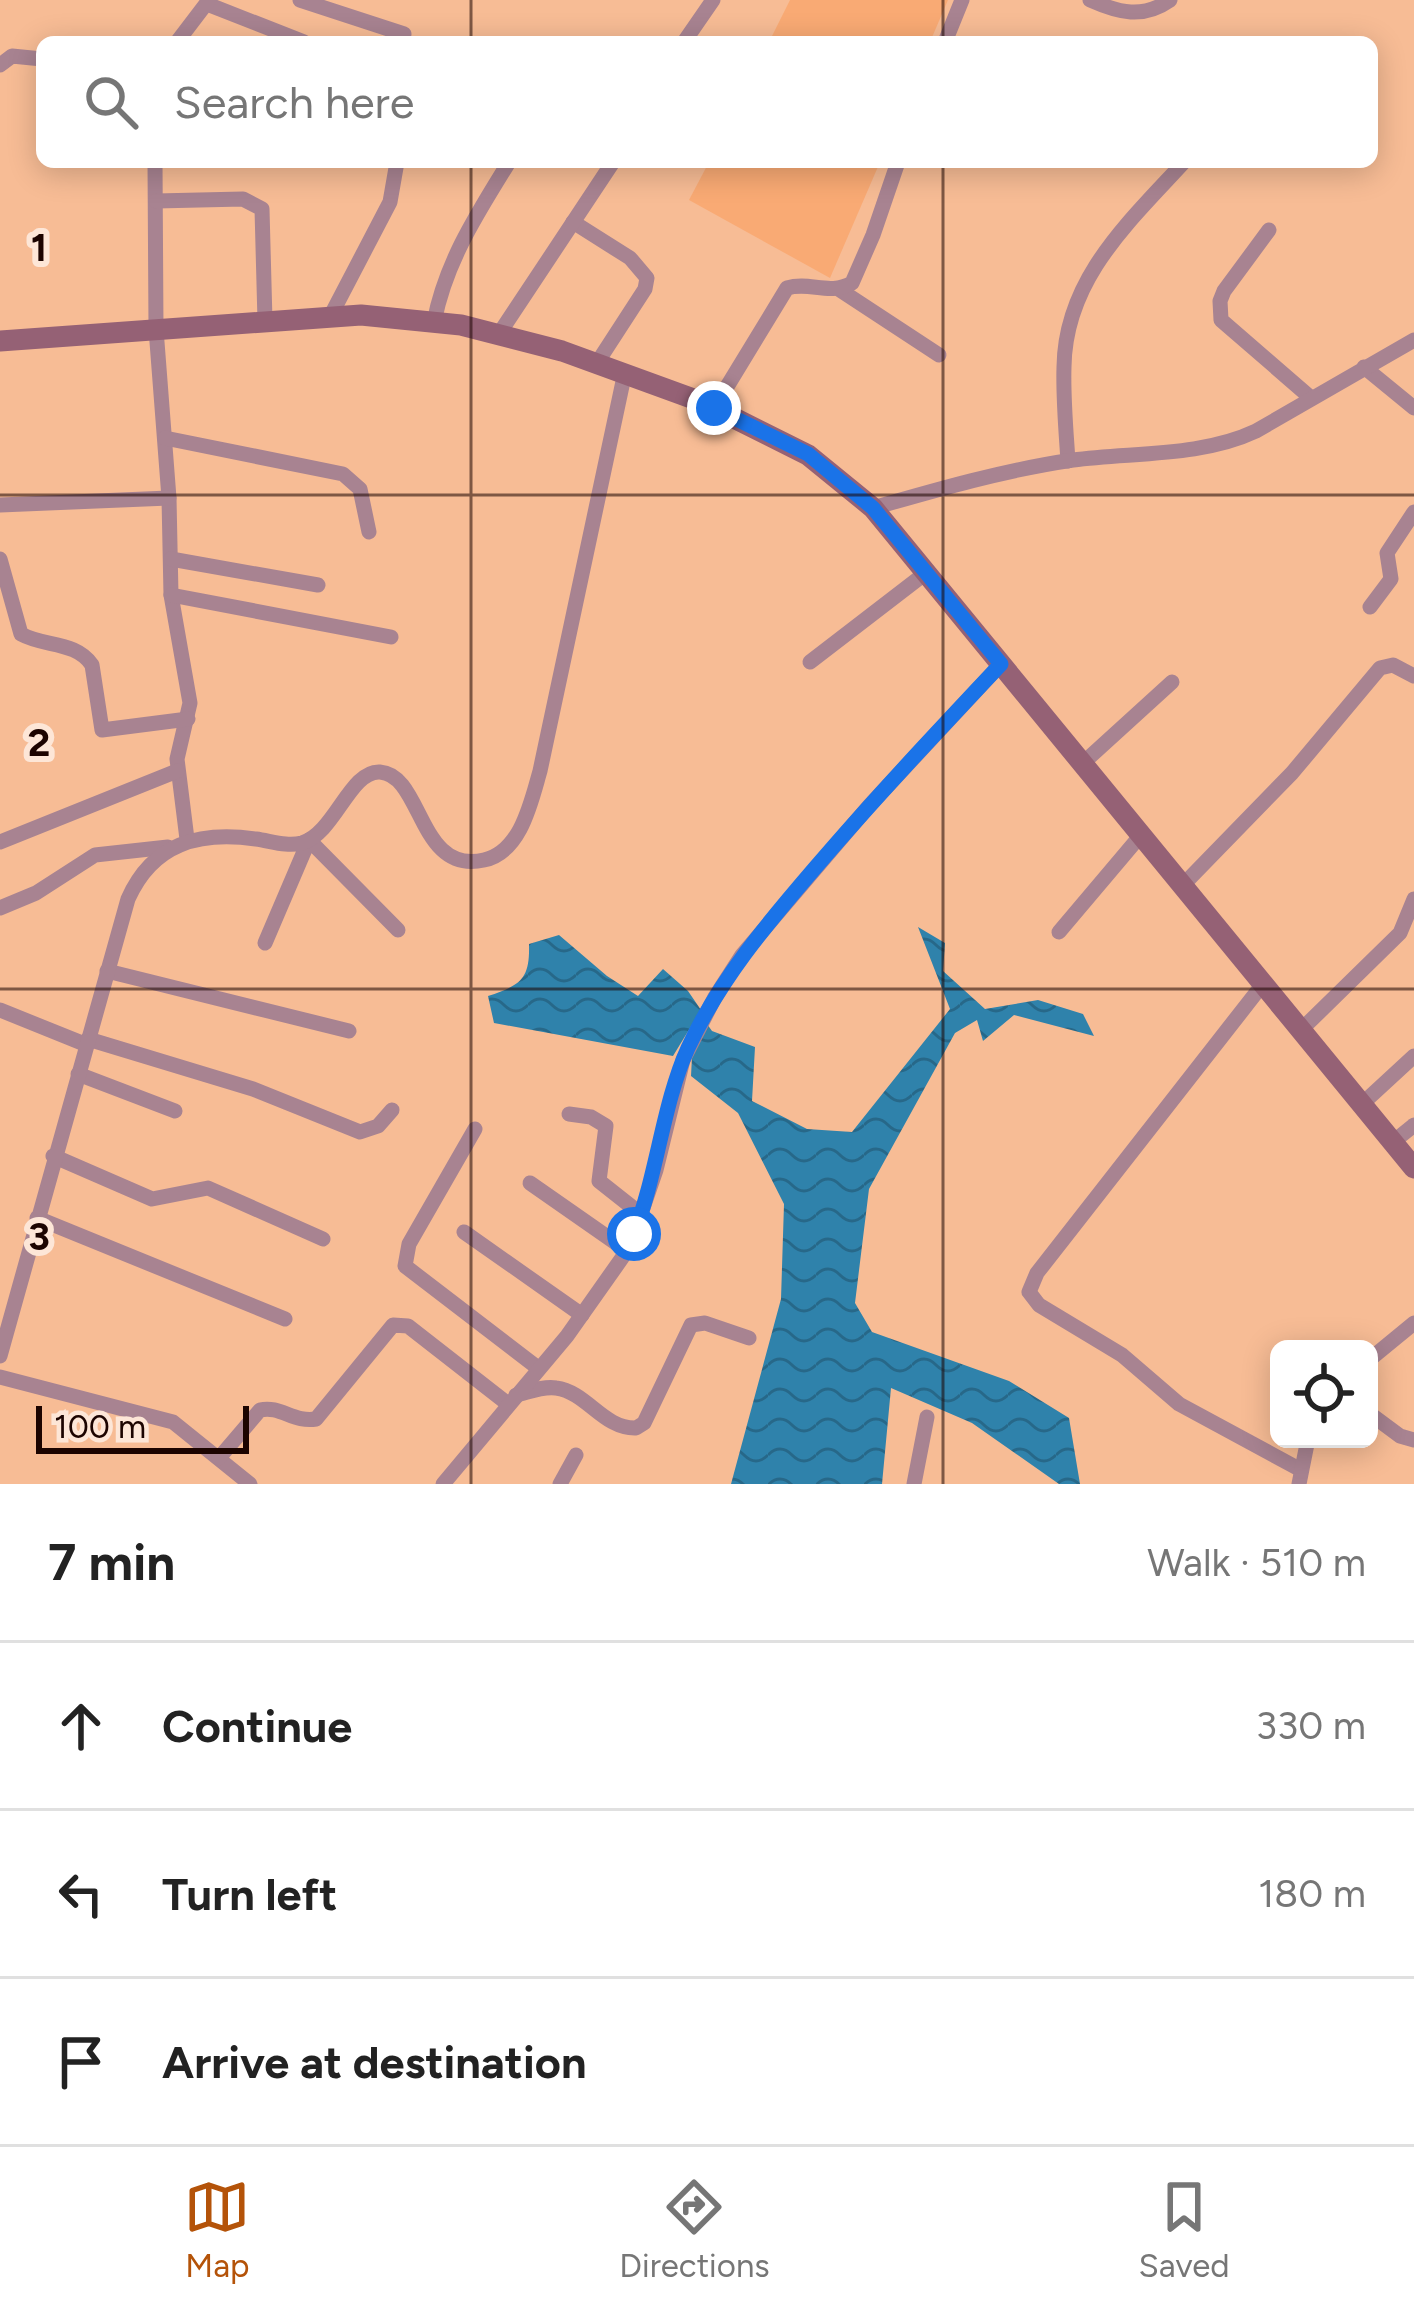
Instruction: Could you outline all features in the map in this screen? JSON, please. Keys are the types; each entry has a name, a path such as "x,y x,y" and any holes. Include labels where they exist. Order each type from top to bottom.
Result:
{"street":[{"path":"301,0 404,34"},
{"path":"688,36 713,0"},
{"path":"947,36 962,0"},
{"path":"1090,0 1131,13 1154,10 1170,0"},
{"path":"182,36 208,2 290,36"},
{"path":"0,65 12,56 36,58"},
{"path":"155,168 156,328 171,595 189,691 178,771 187,839"},
{"path":"330,317 390,202 396,168"},
{"path":"434,322 455,252 505,168"},
{"path":"499,334 610,168"},
{"path":"840,290 852,283 859,270 896,168"},
{"path":"1068,461 1064,362 1075,307 1105,248 1178,168"},
{"path":"155,201 243,199 262,209 265,321"},
{"path":"573,222 630,258 647,278 645,289 597,363"},
{"path":"1269,230 1224,291 1221,320 1311,398"},
{"path":"714,408 787,288 796,285 840,290 939,355"},
{"path":"0,341 361,315 434,322 499,334 625,372 808,454 873,508 1414,1168"},
{"path":"873,508 959,483 1068,461 1228,442 1414,340"},
{"path":"1364,367 1414,408"},
{"path":"0,1356 53,1156 136,879 187,839 233,836 294,845 309,840 322,831 362,777 376,772 389,773 399,781 434,842 447,854 474,861 489,859 504,851 514,837 525,819 540,771 625,372"},
{"path":"165,438 343,474 360,489 368,532"},
{"path":"0,505 169,499"},
{"path":"1370,607 1391,579 1387,553 1414,512"},
{"path":"171,559 318,585"},
{"path":"0,560 21,634 77,650 92,664 102,730 188,718"},
{"path":"810,662 927,572"},
{"path":"171,595 392,637"},
{"path":"442,1484 582,1315 626,1250 642,1215 683,1060 721,986 761,931 868,806 1001,664"},
{"path":"1183,885 1292,773 1380,668 1393,665 1414,676"},
{"path":"1082,763 1172,682"},
{"path":"0,842 178,771"},
{"path":"1059,932 1142,835"},
{"path":"309,840 398,931"},
{"path":"265,943 309,840"},
{"path":"0,908 36,893 95,855 171,847"},
{"path":"1301,1030 1400,934 1414,899"},
{"path":"107,971 349,1031"},
{"path":"1263,984 1037,1273 1029,1292 1039,1305 1122,1355 1179,1404 1300,1477"},
{"path":"0,1010 88,1042 253,1090 360,1132 378,1126 392,1110"},
{"path":"1362,1104 1414,1056"},
{"path":"78,1074 175,1111"},
{"path":"569,1114 606,1126 599,1181 642,1215"},
{"path":"1393,1142 1414,1125"},
{"path":"475,1129 409,1244 405,1265 538,1368"},
{"path":"53,1156 152,1199 208,1188 323,1239"},
{"path":"530,1183 626,1250"},
{"path":"37,1218 285,1319"},
{"path":"464,1232 582,1315"},
{"path":"512,1399 544,1388 563,1389 616,1425 636,1428 644,1423 691,1325 705,1323 748,1338"},
{"path":"1378,1353 1414,1323"},
{"path":"219,1458 260,1410 316,1419 393,1325 408,1326 512,1399"},
{"path":"0,1377 173,1422 250,1484"},
{"path":"914,1484 927,1417"},
{"path":"1378,1420 1414,1440"},
{"path":"560,1484 576,1455"}],"shaded area":[{"path":"790,0 948,0 933,36 772,36"},
{"path":"706,168 877,168 830,278 689,200"}],"water":[{"path":"918,927 945,943 943,971 985,1009 1038,1000 1083,1014 1094,1036 1014,1015 983,1041 977,1020 955,1033 869,1189 855,1303 872,1332 1009,1381 1069,1418 1080,1484 1059,1484 972,1423 891,1388 882,1484 731,1484 781,1299 784,1204 738,1113 691,1076 692,1057 707,1024 712,1031 755,1047 752,1101 807,1129 852,1132 950,1009"},
{"path":"559,935 638,996 663,969 688,991 701,1010 673,1056 494,1023 488,996 521,979 528,965 529,944"}],"route":[{"path":"634,1234 656,1170 683,1060 728,976 868,806 1001,664 873,508 808,454 714,408"}]}
